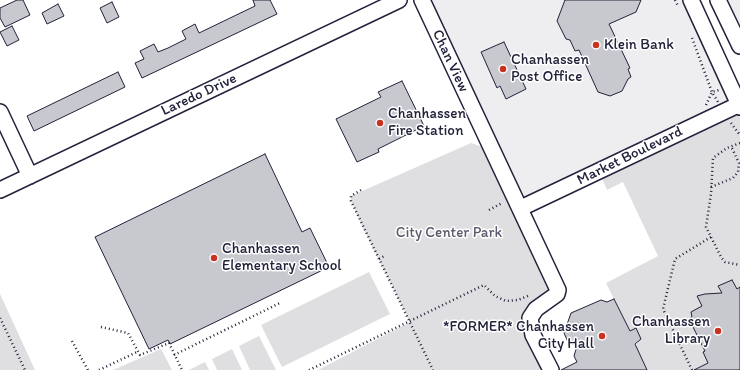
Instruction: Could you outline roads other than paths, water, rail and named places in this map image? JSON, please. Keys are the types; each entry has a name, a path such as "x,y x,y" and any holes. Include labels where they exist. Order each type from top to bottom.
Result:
{"street":[{"name":"Laredo Drive","path":"0,190 399,0"},
{"name":"Chan View","path":"422,0 521,208 558,290 557,294 536,309 530,318 533,335 551,370"},
{"path":"691,0 740,105"},
{"path":"718,0 740,46"},
{"name":"Market Boulevard","path":"521,208 740,105"},
{"path":"0,112 30,176"}],"place":[{"name":"Klein Bank","path":"596,45"},
{"name":"Chanhassen Post Office","path":"503,69"},
{"name":"Chanhassen Fire Station","path":"380,123"},
{"name":"Chanhassen Elementary School","path":"214,258"},
{"name":"Chanhassen Library","path":"718,331"},
{"name":"*FORMER* Chanhassen City Hall","path":"602,336"}],"park label":[{"name":"City Center Park","path":"449,233"}]}
